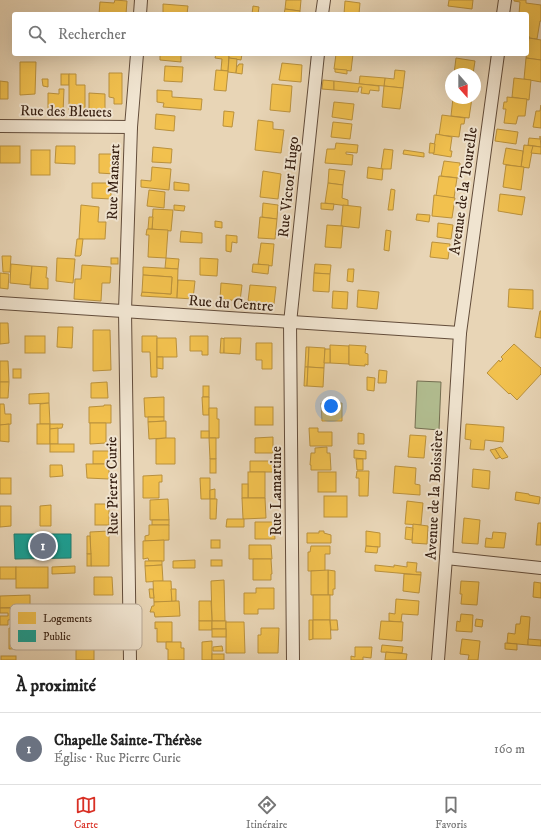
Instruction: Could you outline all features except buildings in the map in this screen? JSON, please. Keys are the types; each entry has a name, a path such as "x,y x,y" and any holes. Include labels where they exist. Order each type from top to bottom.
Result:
{"street":[{"path":"140,12 141,0"},
{"path":"322,12 324,0"},
{"path":"503,12 505,0"},
{"name":"Rue Mansart","path":"125,312 131,127 137,56"},
{"name":"Rue Victor Hugo","path":"290,323 318,56"},
{"name":"Avenue de la Tourelle","path":"460,333 498,56"},
{"name":"Rue des Bleuets","path":"0,126 131,127"},
{"name":"Rue du Centre","path":"0,303 460,333"},
{"name":"Rue Pierre Curie","path":"125,312 129,604"},
{"name":"Rue Lamartine","path":"290,323 293,660"},
{"name":"Avenue de la Boissière","path":"438,660 460,333"},
{"path":"446,558 541,568"},
{"name":"Rue Pierre Curie","path":"130,650 130,660"}],"green space":[{"path":"417,381 441,382 439,430 415,428"}],"place":[{"name":"Chapelle Sainte-Thérèse","path":"43,546"}]}
